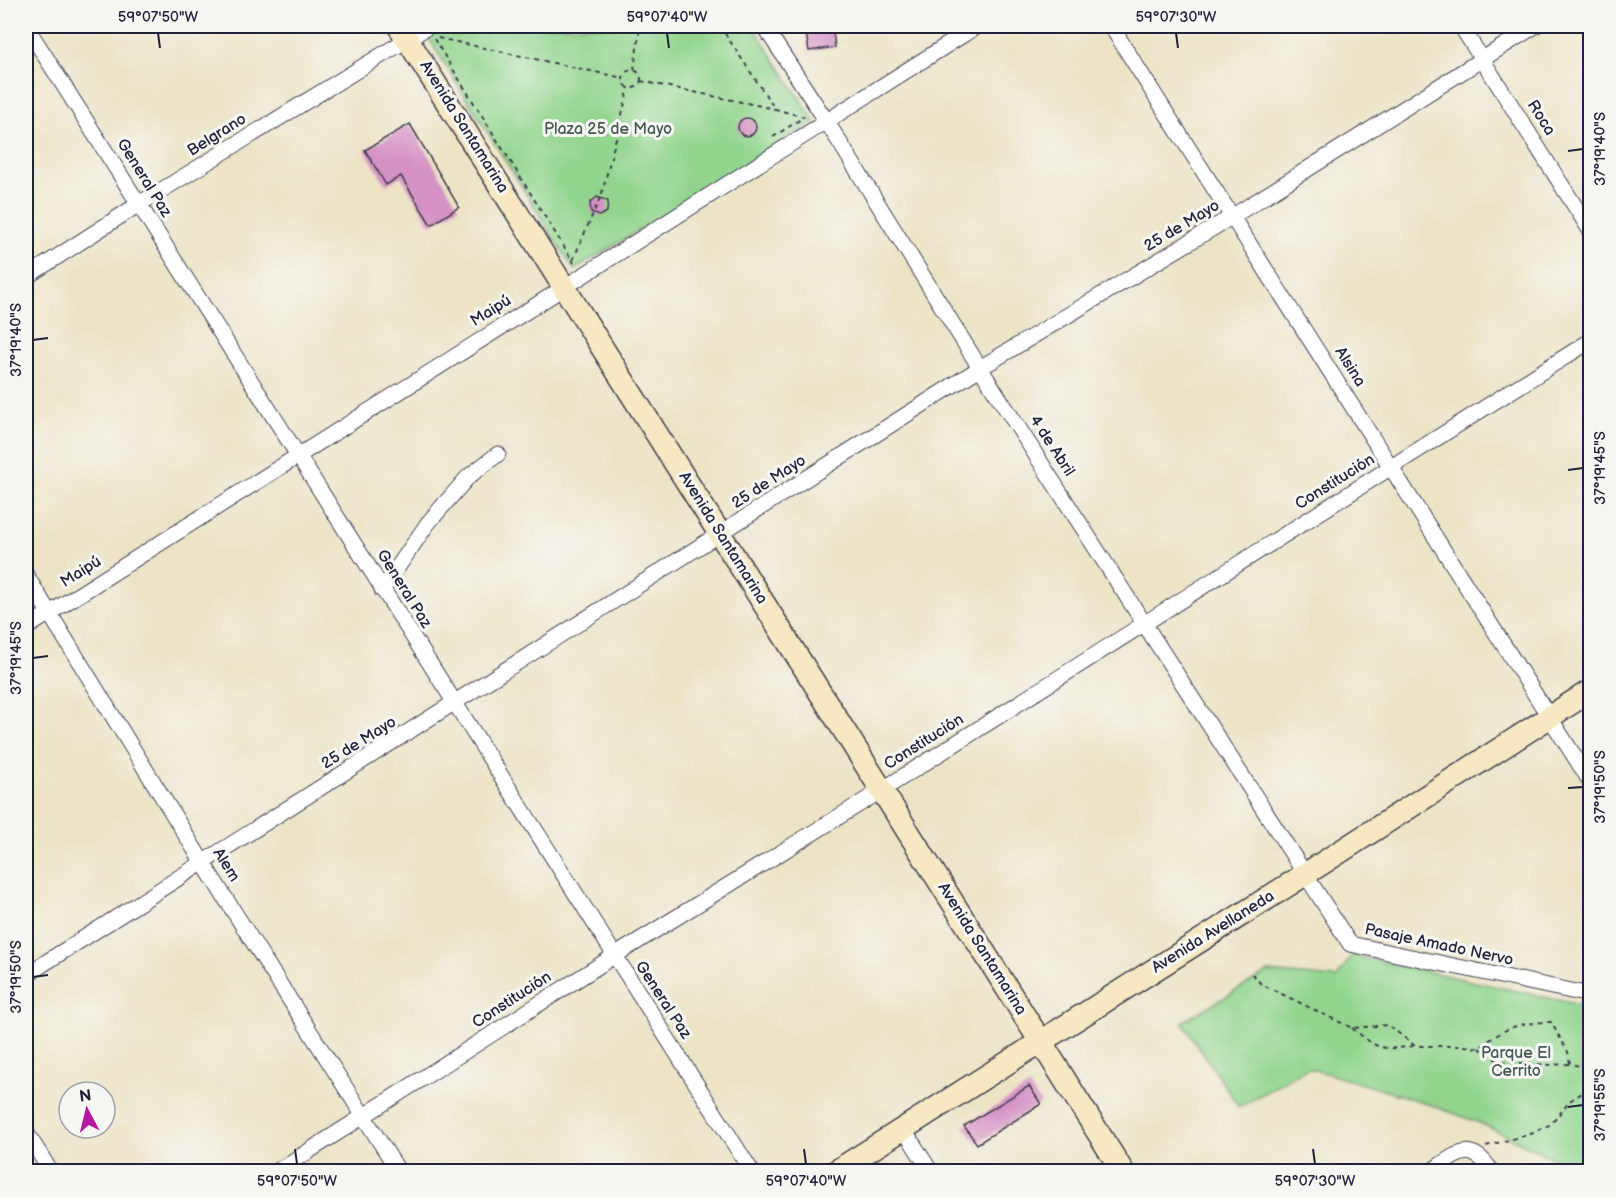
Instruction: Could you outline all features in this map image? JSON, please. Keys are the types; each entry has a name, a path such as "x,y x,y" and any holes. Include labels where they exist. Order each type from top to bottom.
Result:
{"main road":[{"name":"Avenida Santamarina","path":"404,32 1123,1172"},
{"name":"Avenida Avellaneda","path":"835,1172 1044,1047 1307,880 1553,723 1590,691"},
{"name":"Avenida Avellaneda","path":"1553,723 1590,708"},
{"name":"Avenida Avellaneda","path":"859,1172 1044,1047"}],"street":[{"name":"General Paz","path":"26,26 752,1172"},
{"name":"Belgrano","path":"26,277 404,32 429,26"},
{"name":"4 de Abril","path":"764,26 1307,880"},
{"name":"Maipú","path":"26,628 977,26"},
{"name":"Alsina","path":"1111,26 1590,781"},
{"name":"Roca","path":"1461,26 1590,230"},
{"name":"25 de Mayo","path":"26,975 980,368 1233,216 1535,26"},
{"name":"Constitución","path":"276,1172 614,956 882,790 1590,341"},
{"path":"382,590 428,523 468,477 498,454"},
{"name":"Alem","path":"26,575 203,863 399,1172"},
{"name":"Pasaje Amado Nervo","path":"1307,880 1350,944 1590,995"},
{"path":"26,1132 51,1172"},
{"path":"910,1139 931,1172"},
{"path":"1430,1172 1458,1154 1469,1152 1483,1157 1492,1172"}],"path":[{"path":"634,70 640,26"},
{"path":"720,26 775,109"},
{"path":"575,264 433,36 623,78"},
{"path":"634,70 641,75 641,81 636,88 625,84 623,78 626,72 634,70"},
{"path":"641,81 804,117 764,142"},
{"path":"573,261 602,193 629,87"},
{"path":"1252,974 1261,984 1352,1028 1371,1043 1388,1050 1415,1046 1464,1046 1479,1048 1498,1061 1510,1064 1570,1064 1590,1068"},
{"path":"1479,1048 1504,1029 1523,1023 1551,1023 1568,1052 1570,1064"},
{"path":"1352,1028 1388,1025 1415,1046"},
{"path":"1469,1152 1531,1134 1551,1124 1571,1100 1590,1088"}],"green space":[{"name":"Plaza 25 de Mayo","path":"443,26 753,26 815,122 574,270 427,36"},
{"name":"Parque El Cerrito","path":"1352,955 1590,1007 1590,1171 1579,1171 1480,1123 1420,1101 1308,1068 1239,1107 1182,1022 1268,972 1337,978"}],"building":[{"path":"805,26 832,26 835,47 809,51"},
{"path":"747,118 753,121 756,127 753,133 747,136 741,133 738,127 741,121"},
{"path":"410,124 459,207 431,225 401,176 386,185 365,150"},
{"path":"597,197 608,201 607,212 599,216 591,212 590,203"},
{"path":"1029,1086 1041,1104 977,1144 964,1126"}]}
